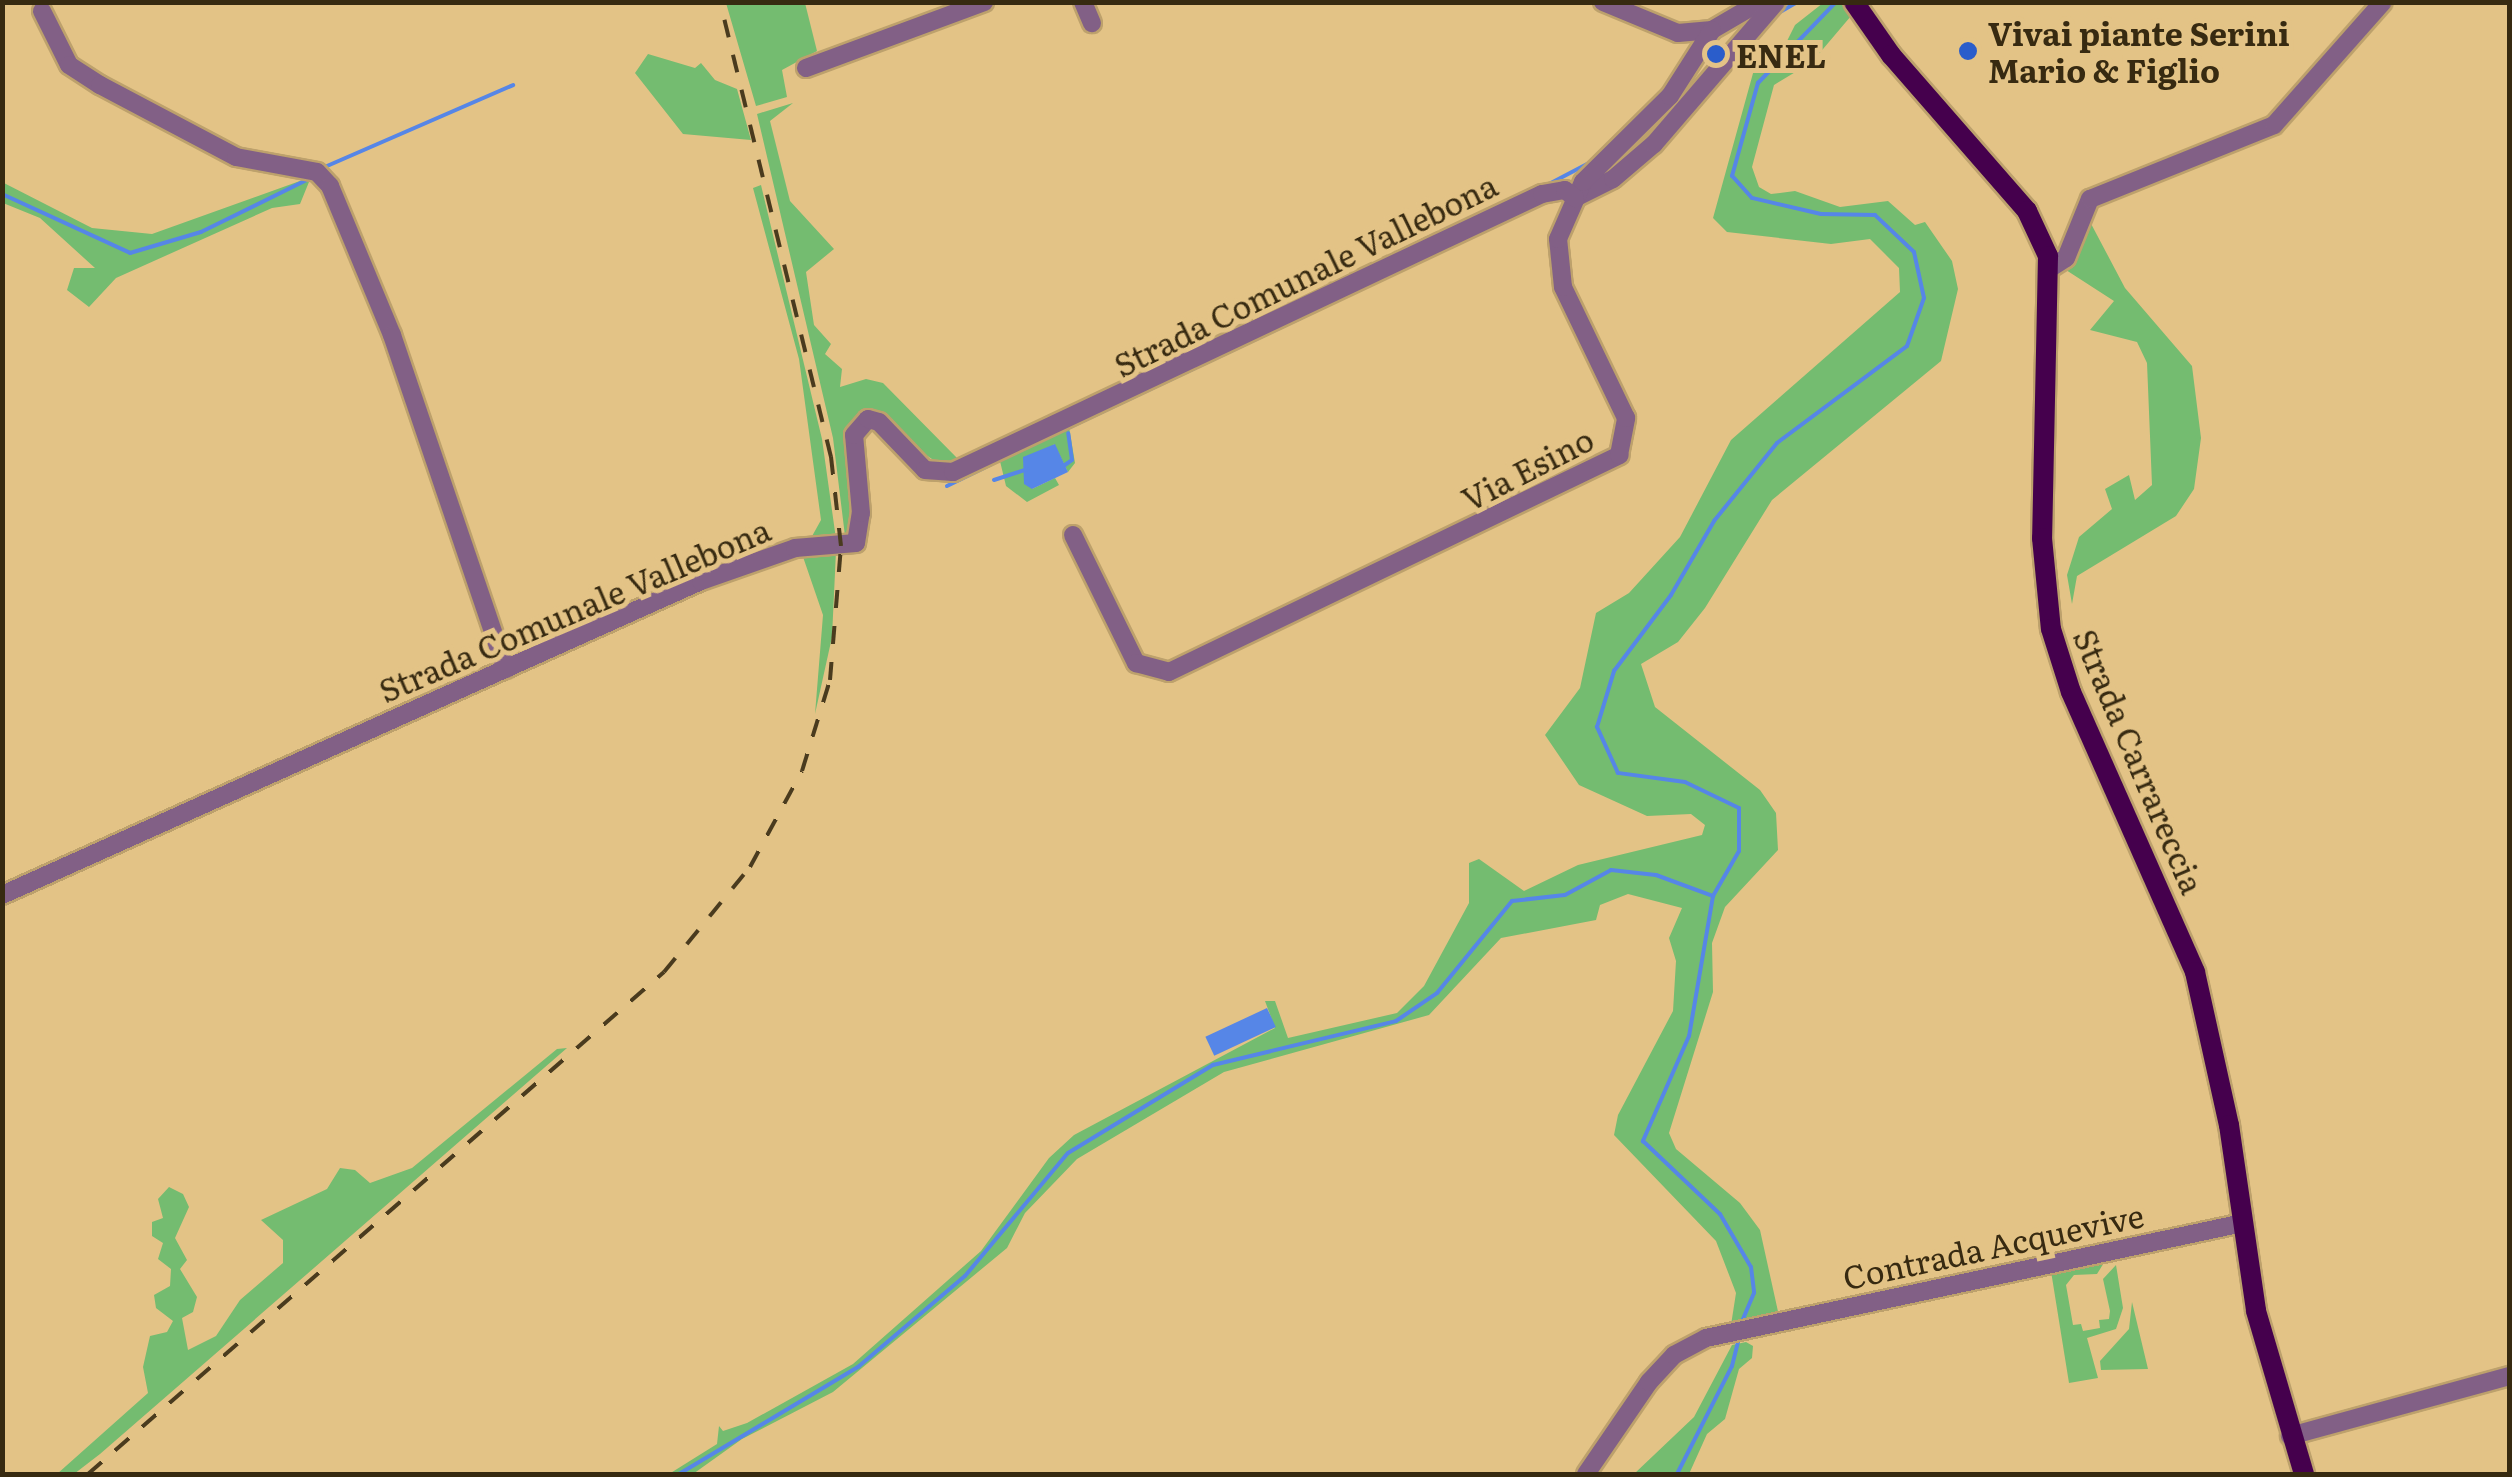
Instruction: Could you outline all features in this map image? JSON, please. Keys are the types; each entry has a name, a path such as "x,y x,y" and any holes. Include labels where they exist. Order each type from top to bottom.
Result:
{"main road":[{"name":"Strada Carrareccia","path":"1854,2 1901,67 2027,211 2049,269 2042,538 2051,629 2071,692 2195,972 2256,1311 2304,1474"}],"street":[{"path":"806,68 984,2"},
{"path":"1083,2 1092,23"},
{"path":"1603,2 1678,34 1712,30 1760,2"},
{"path":"1575,198 1612,179 1654,144 1776,2"},
{"path":"2049,269 2066,258 2090,200 2274,125 2383,2"},
{"path":"42,11 69,65 100,85 236,157 316,172 330,186 392,335 506,669"},
{"path":"1712,30 1726,37 1730,56"},
{"path":"1575,198 1682,78 1712,30"},
{"path":"1678,34 1686,52 1682,78"},
{"name":"Strada Comunale Vallebona","path":"2,896 766,556 856,543 861,513 854,435 862,422 878,422 925,470 953,472 1542,194 1565,190 1575,198"},
{"name":"Via Esino","path":"1074,535 1136,662 1168,672 1611,461 1624,448 1626,418 1558,269 1558,239 1575,198"},
{"name":"Contrada Acquevive","path":"1586,1474 1674,1355 1725,1334 2243,1223"},
{"path":"2290,1436 2510,1376"}],"green space":[{"path":"726,3 805,3 817,51 782,70 787,97 756,106"},
{"path":"1823,3 1841,3 1851,16 1812,62 1774,85 1752,167 1759,187 1771,194 1795,191 1840,207 1888,201 1915,225 1925,222 1952,261 1958,289 1941,361 1772,500 1705,608 1678,642 1641,664 1655,707 1760,790 1776,813 1778,850 1725,907 1712,943 1713,992 1669,1133 1676,1149 1740,1203 1760,1230 1779,1316 1731,1325 1736,1293 1716,1241 1614,1135 1618,1115 1673,1011 1676,961 1669,938 1682,908 1628,894 1600,905 1596,920 1501,938 1429,1015 1224,1072 1077,1159 1025,1213 1007,1248 833,1392 742,1439 693,1474 669,1474 717,1444 719,1426 723,1431 747,1423 853,1364 981,1251 1049,1158 1074,1135 1275,1028 1265,1001 1275,1001 1288,1038 1397,1013 1424,986 1469,903 1469,863 1479,859 1524,891 1578,865 1702,835 1705,825 1691,814 1647,816 1579,785 1545,735 1580,688 1596,613 1629,593 1680,537 1731,440 1900,292 1899,268 1870,239 1831,244 1727,232 1713,218 1755,66 1782,51 1795,25"},
{"path":"648,54 695,68 701,63 715,80 737,89 751,140 683,134 635,73"},
{"path":"793,103 770,121 790,201 834,249 806,272 814,325 831,344 825,354 842,369 840,387 866,379 883,383 958,459 1000,442 958,463 935,461 862,413 853,531 845,536 833,438 757,114"},
{"path":"311,177 300,204 272,208 116,278 89,307 67,290 74,268 95,268 40,218 3,203 2,182 92,228 152,234"},
{"path":"761,185 822,439 836,539 811,538 821,520 799,359 753,188"},
{"path":"2088,218 2125,288 2192,366 2201,438 2194,489 2176,516 2077,576 2072,604 2067,575 2079,537 2112,509 2105,489 2129,475 2135,500 2152,485 2147,363 2137,342 2090,330 2114,301 2066,270"},
{"path":"1069,427 1075,463 1068,472 1054,444 1032,489 1055,478 1059,485 1027,502 1006,486 999,457"},
{"path":"836,551 832,637 815,714 823,615 802,554"},
{"path":"567,1048 100,1454 74,1474 57,1474 148,1393 143,1367 150,1336 167,1332 173,1321 156,1308 154,1295 170,1286 171,1269 158,1259 163,1243 152,1236 152,1222 163,1218 158,1199 169,1187 183,1194 189,1207 175,1238 187,1260 180,1269 197,1297 193,1312 182,1318 188,1350 216,1336 240,1300 283,1263 283,1240 261,1220 327,1189 340,1168 355,1170 370,1183 412,1168 557,1049"},
{"path":"2110,1253 2097,1274 2074,1275 2066,1285 2073,1325 2081,1324 2083,1331 2100,1328 2099,1320 2109,1319 2110,1311 2103,1279 2116,1265 2123,1308 2116,1329 2087,1338 2098,1378 2069,1383 2050,1265"},
{"path":"2132,1302 2148,1369 2101,1370 2100,1361 2129,1329"},
{"path":"1746,1342 1753,1346 1752,1358 1739,1369 1725,1419 1707,1434 1689,1474 1634,1474 1694,1417 1732,1345"}],"water":[{"path":"1055,444 1068,472 1032,489 1024,484 1023,457"},
{"path":"1267,1008 1276,1027 1214,1056 1205,1037"}],"waterway":[{"path":"1780,12 1797,2"},
{"path":"679,1474 858,1367 965,1276 1068,1153 1213,1065 1396,1021 1437,993 1512,901 1565,895 1611,870 1656,875 1713,896 1739,851 1739,808 1685,782 1618,773 1597,727 1614,671 1671,595 1714,521 1777,443 1907,346 1924,298 1914,252 1875,215 1821,214 1752,198 1732,176 1758,83 1836,2"},
{"path":"327,166 513,85"},
{"path":"1549,184 1593,161"},
{"path":"2,194 130,253 201,232 313,177"},
{"path":"998,461 1315,311"},
{"path":"1062,467 1072,460 1068,433"},
{"path":"947,486 992,464"},
{"path":"994,480 1027,469"},
{"path":"1713,896 1689,1036 1643,1141 1720,1214 1751,1267 1754,1293 1741,1324"},
{"path":"1677,1474 1732,1366 1739,1338"}],"railway":[{"path":"88,1474 664,972 750,867 802,771 830,680 841,546 831,457 720,2"}],"place":[{"name":"Vivai piante Serini Mario & Figlio","path":"1968,51"},
{"name":"ENEL","path":"1716,54"}]}
